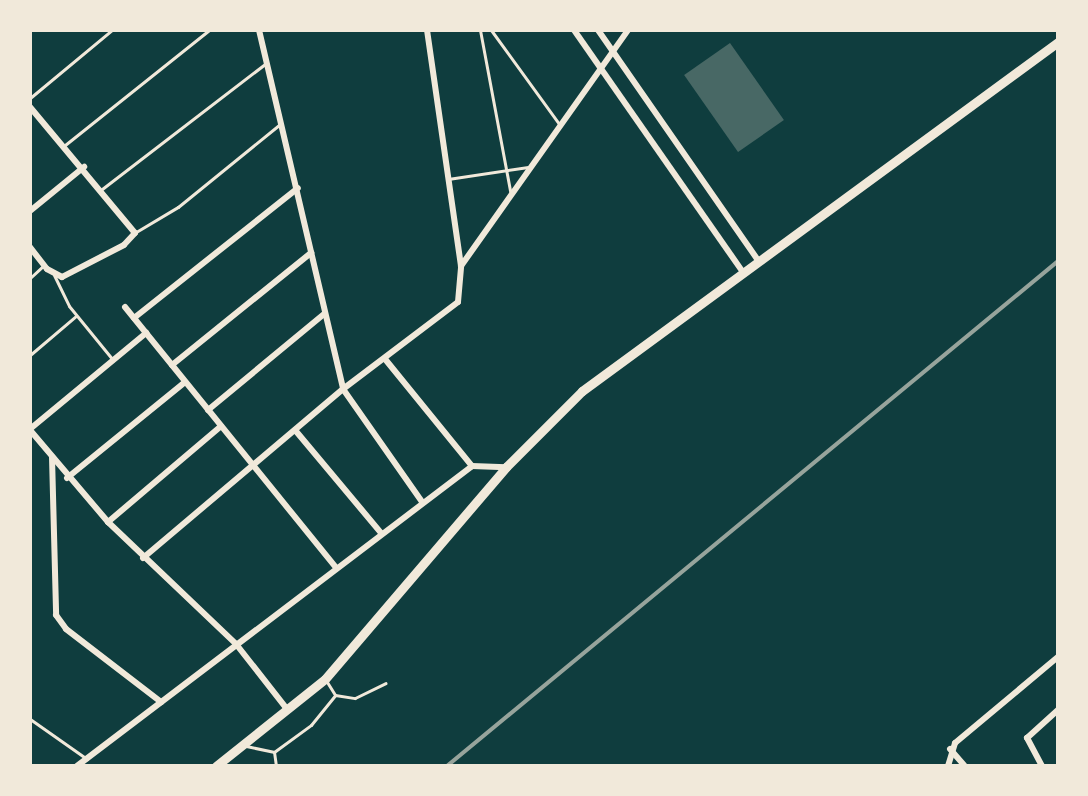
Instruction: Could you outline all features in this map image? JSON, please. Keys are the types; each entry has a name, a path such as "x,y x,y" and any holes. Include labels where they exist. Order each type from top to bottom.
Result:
{"main road":[{"path":"216,766 325,679 506,467 590,384 1058,42"}],"street":[{"path":"259,30 269,61 343,389 422,502"},
{"path":"143,558 343,389 458,302 461,266 427,30"},
{"path":"574,30 742,271"},
{"path":"598,30 758,260"},
{"path":"461,266 535,166 628,30"},
{"path":"30,247 54,275 79,272 135,233 84,167 31,111"},
{"path":"30,210 84,167"},
{"path":"134,318 298,188"},
{"path":"172,365 311,253"},
{"path":"125,307 336,568"},
{"path":"208,410 324,314"},
{"path":"146,333 30,430 67,478 108,522 236,644 287,709"},
{"path":"385,359 472,466"},
{"path":"67,478 185,382"},
{"path":"108,522 221,426"},
{"path":"295,430 381,533"},
{"path":"52,457 56,615 66,629 161,702"},
{"path":"77,766 472,466 506,467"},
{"path":"948,766 950,749 1058,657"},
{"path":"1042,766 1027,738 1058,710"},
{"path":"950,749 965,766"}],"lane":[{"path":"30,98 112,30"},
{"path":"65,145 209,30"},
{"path":"480,30 511,198"},
{"path":"491,30 561,126"},
{"path":"102,189 269,61"},
{"path":"135,233 178,207 283,122"},
{"path":"448,179 535,166"},
{"path":"30,278 44,265"},
{"path":"54,275 77,316 113,360"},
{"path":"30,355 77,316"},
{"path":"325,679 335,695 355,698 386,683"},
{"path":"242,745 274,752 311,725 335,695"},
{"path":"30,719 87,759"},
{"path":"274,752 276,766"}],"building":[{"path":"730,43 784,120 738,152 684,75"}],"railway":[{"path":"447,766 1058,261"}]}
